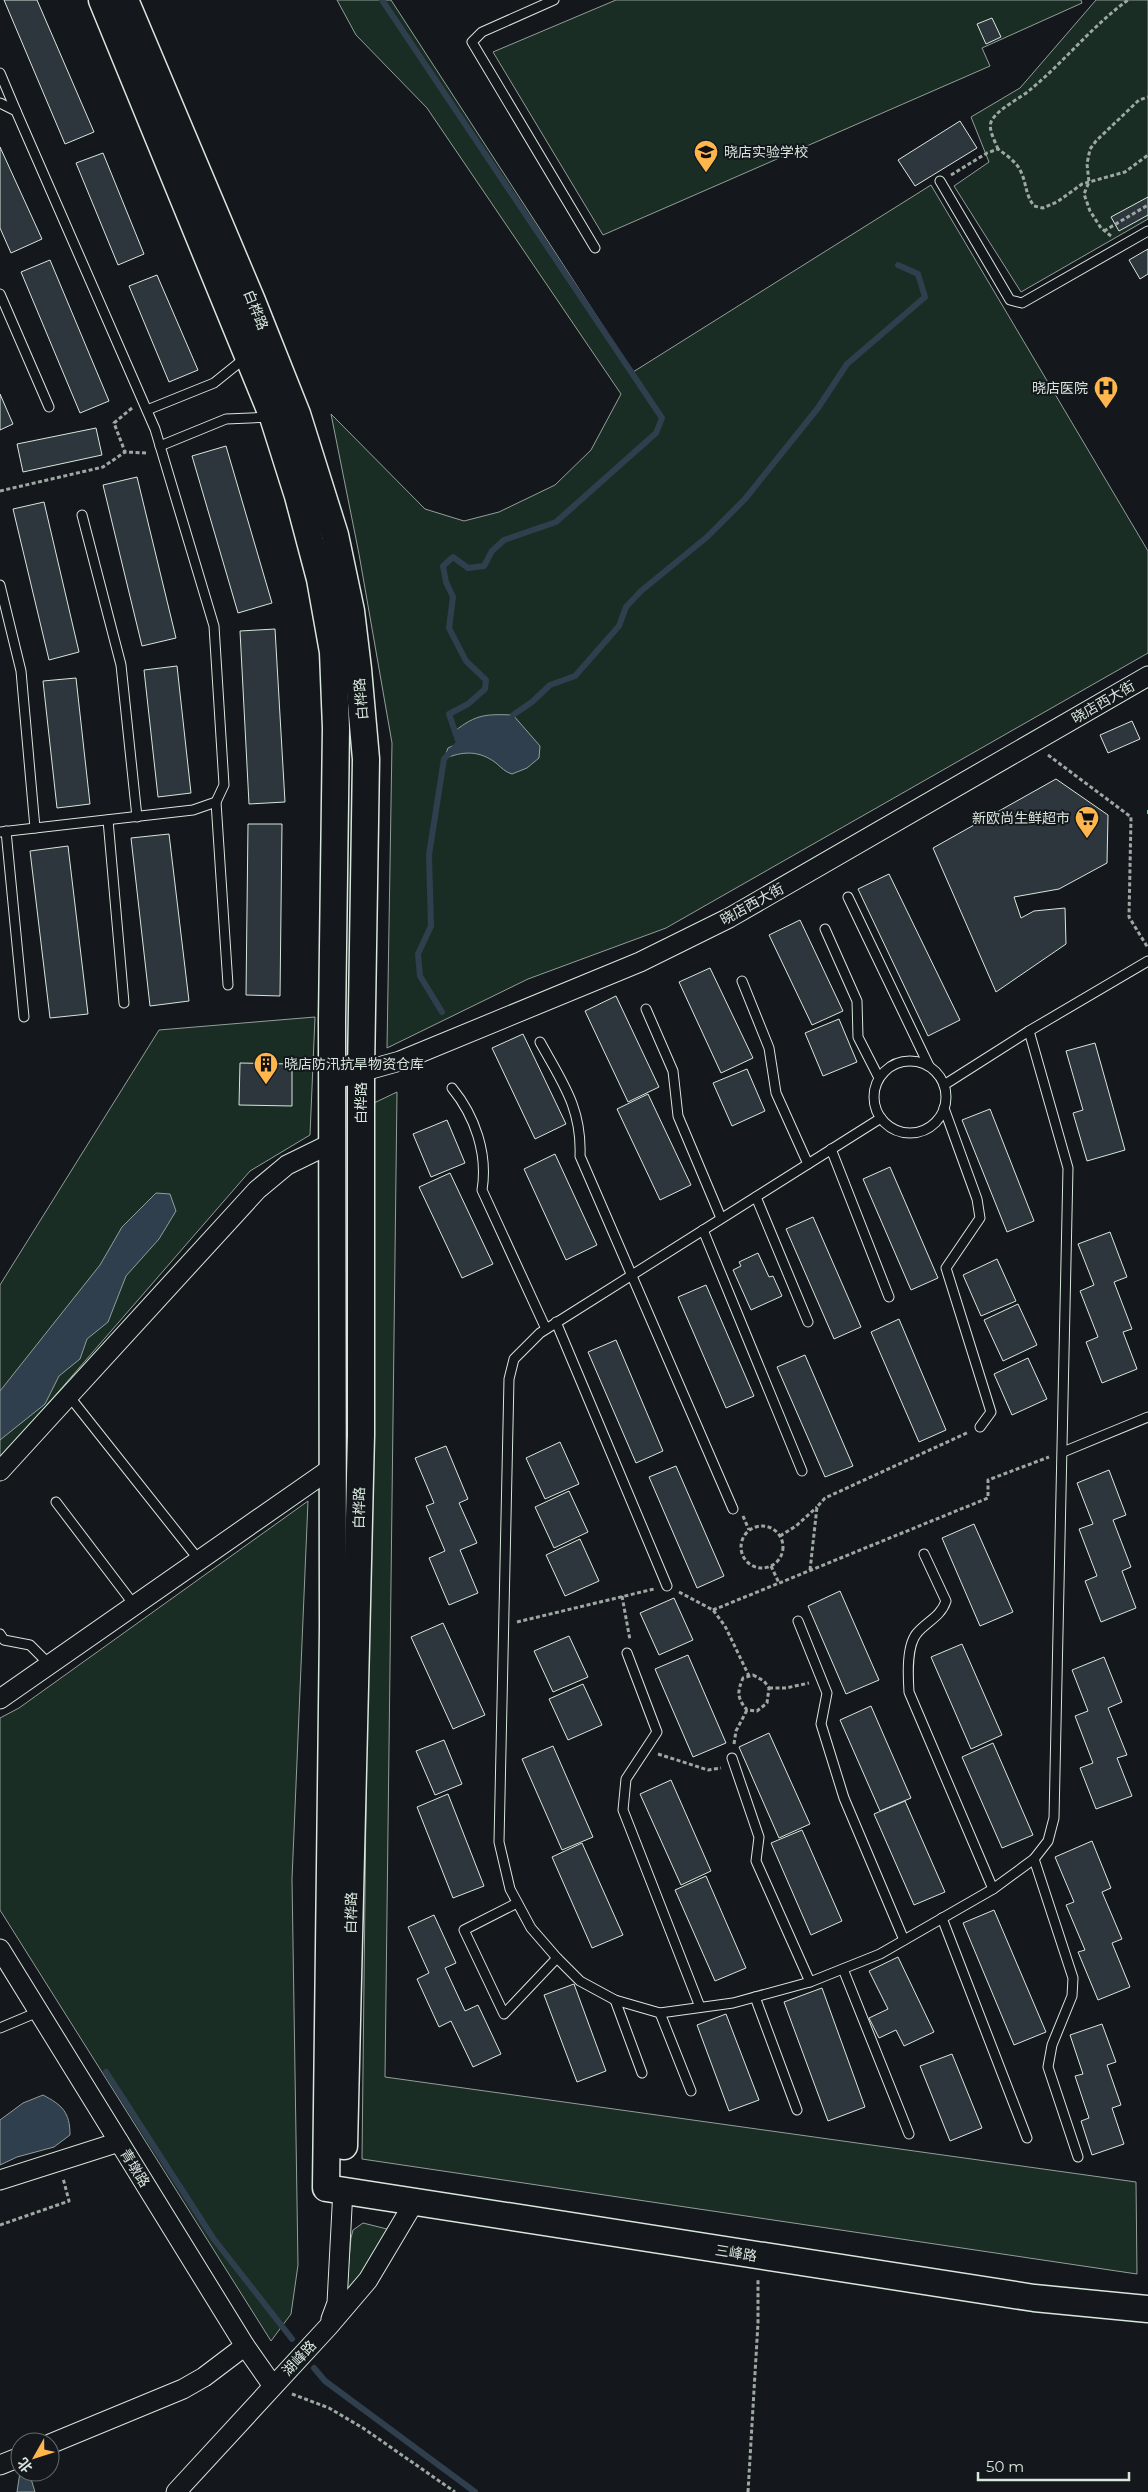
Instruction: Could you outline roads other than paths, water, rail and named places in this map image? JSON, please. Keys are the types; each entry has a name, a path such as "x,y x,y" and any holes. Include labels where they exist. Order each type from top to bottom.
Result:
{"street":[{"name":"白桦路","path":"102,0 260,351"},
{"name":"白桦路","path":"125,0 284,413 334,535 351,611 358,670 366,758 362,1072 361,1445 335,2189"},
{"name":"白桦路","path":"284,413 298,496 320,579 333,652 336,728 332,1080 335,2189"},
{"name":"晓店西大街","path":"332,1080 400,1061 640,962 729,918 1148,676"},
{"path":"0,1471 257,1190 287,1165 332,1143"},
{"path":"0,1699 333,1467"},
{"name":"青墩路","path":"0,1949 245,2346 273,2386"},
{"path":"0,2180 118,2142"},
{"name":"三峰路","path":"335,2189 1034,2298 1148,2309"},
{"name":"湖峰路","path":"176,2492 328,2327 337,2303 335,2189"},
{"path":"328,2327 368,2280 415,2201"},
{"path":"60,2440 183,2389 204,2377 245,2346"}],"lane":[{"path":"554,0 482,32 472,42 595,248"},
{"path":"0,73 147,410 162,450 214,626 224,785 216,802 228,985"},
{"path":"0,104 16,111"},
{"path":"940,181 1010,300 1022,303 1148,231"},
{"path":"0,294 49,407"},
{"path":"147,410 214,382 260,351"},
{"path":"162,450 226,419 284,413"},
{"path":"82,515 121,665 137,817"},
{"path":"0,585 21,671 35,828"},
{"path":"24,1017 3,832 193,810 216,802"},
{"path":"108,820 124,1003"},
{"path":"848,897 929,1066"},
{"path":"825,929 857,1000 858,1036 879,1078"},
{"path":"944,1085 1029,1031 1148,961"},
{"path":"742,981 769,1048 776,1093 808,1164"},
{"path":"646,1009 673,1071 678,1116 721,1218"},
{"path":"881,1118 546,1328 514,1359 509,1379 499,1842 510,1889 531,1928 580,1981 615,2000 660,2013 733,2003 810,1982 880,1954 993,1889 1034,1859 1048,1842 1054,1818 1068,1168 1029,1031"},
{"path":"540,1042 577,1113 581,1134 580,1156 733,1509"},
{"path":"905,1060 917,1061 929,1066 938,1074 944,1085 946,1096 944,1108 939,1118 920,1132 908,1133 897,1131 887,1125 874,1106 873,1094 879,1078 892,1064 905,1060"},
{"path":"452,1088 460,1098 481,1144 485,1170 482,1190 546,1328"},
{"path":"944,1108 977,1200 980,1218 946,1268 991,1412 980,1427"},
{"path":"831,1150 889,1297"},
{"path":"756,1197 808,1322"},
{"path":"703,1230 802,1471"},
{"path":"556,1322 667,1586"},
{"path":"69,1396 200,1560"},
{"path":"1063,1452 1148,1417"},
{"path":"56,1502 135,1606"},
{"path":"924,1554 946,1601 943,1611 916,1633 907,1668 909,1692 993,1889"},
{"path":"798,1621 827,1693 821,1724 844,1798 904,1940"},
{"path":"0,1634 4,1640 30,1645 50,1665"},
{"path":"627,1653 657,1732 626,1779 623,1810 700,2007"},
{"path":"732,1758 758,1837 756,1861 810,1982"},
{"path":"1034,1859 1073,1978 1072,1996 1052,2045 1048,2067 1078,2157"},
{"path":"518,1903 464,1930 504,2014 557,1958"},
{"path":"942,1918 1027,2138"},
{"path":"843,1969 909,2134"},
{"path":"755,1997 797,2110"},
{"path":"615,2000 642,2073"},
{"path":"0,2028 38,2012"},
{"path":"660,2013 691,2091"}],"water":[{"path":"513,715 540,746 539,758 527,768 512,774 490,759 470,753 457,754 444,759 448,748 459,743 455,731 462,725 482,716"},
{"path":"156,1193 170,1194 176,1211 159,1239 126,1276 108,1322 87,1339 80,1359 59,1376 45,1404 0,1440 0,1391 100,1265 122,1227"},
{"path":"43,2095 64,2110 70,2127 70,2135 54,2147 17,2157 0,2165 0,2120 23,2103"},
{"path":"18,2482 32,2482 35,2492 17,2492"}],"waterway":[{"path":"382,0 662,418 656,433 556,522 504,540 492,551 484,566 468,568 453,557 443,566 446,582 453,597 449,628 466,661 486,680 485,689 468,704 449,714 459,743 444,759 429,855 431,926 418,954 420,976 442,1012"},
{"path":"513,715 532,702 550,685 575,676 619,626 626,607 641,591 707,537 745,499 818,408 847,364 925,297 918,274 898,265"},
{"path":"106,2072 213,2238 292,2339"},
{"path":"314,2368 325,2381 475,2492"}],"place":[{"name":"晓店实验学校","path":"706,173"},
{"name":"晓店医院","path":"1106,409"},
{"name":"新欧尚生鲜超市","path":"1087,839"},
{"name":"晓店防汛抗旱物资仓库","path":"266,1085"}]}
